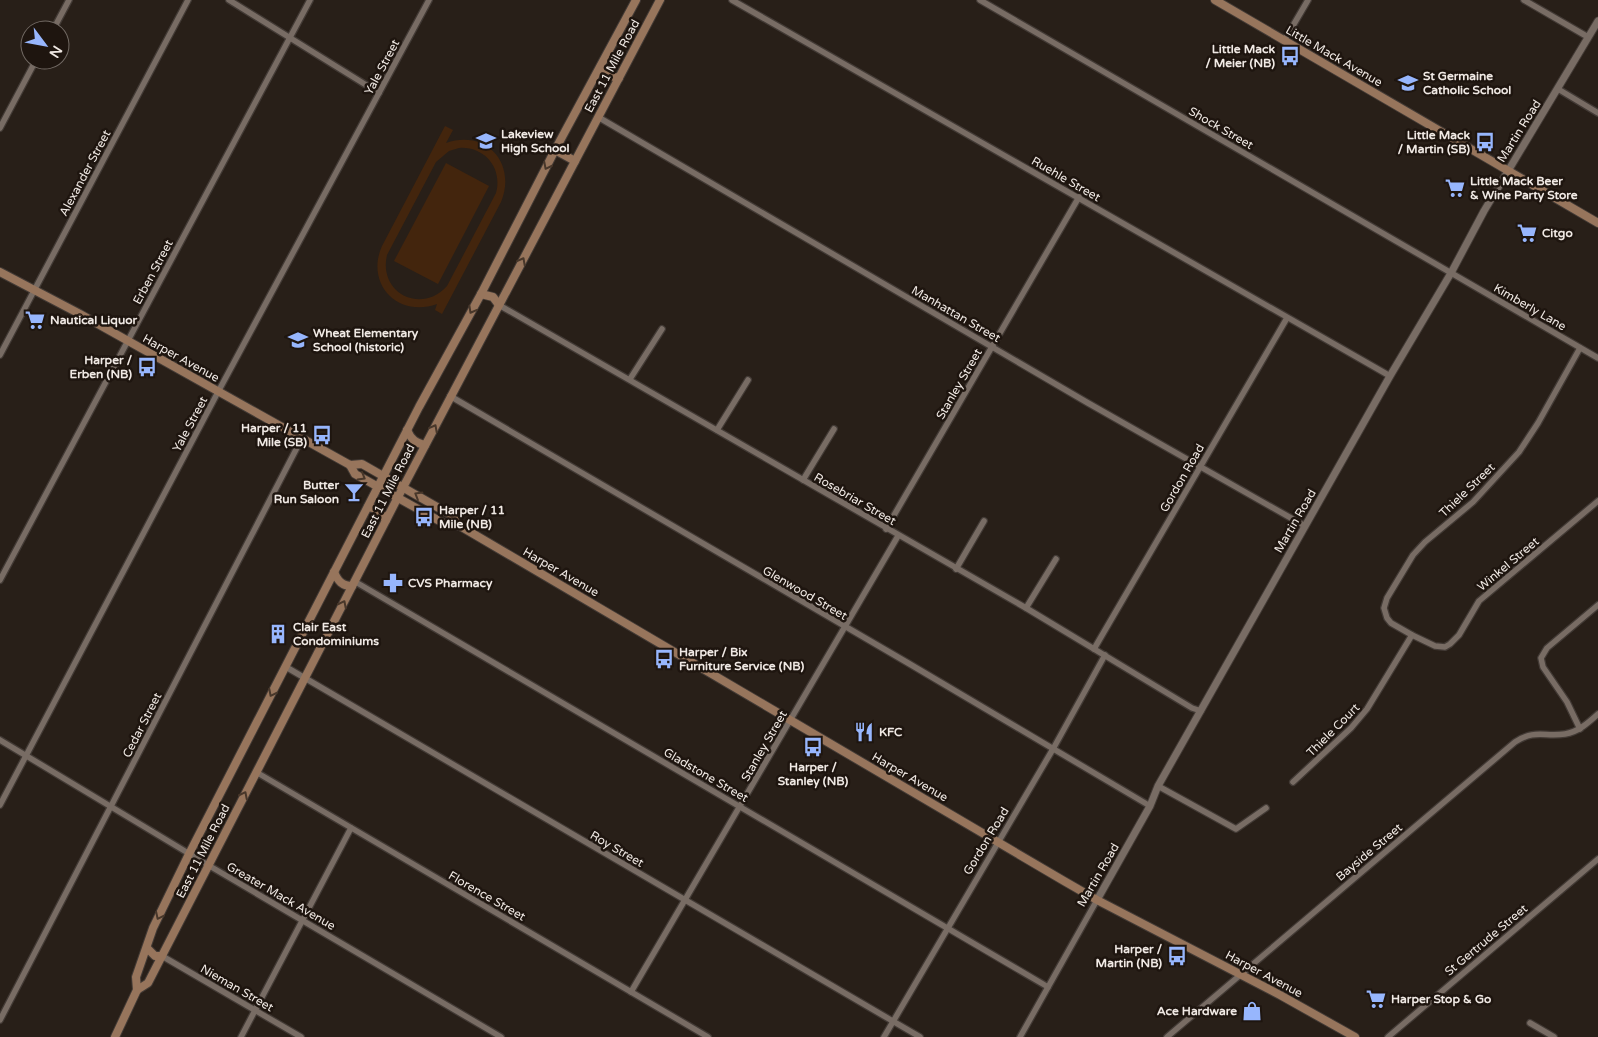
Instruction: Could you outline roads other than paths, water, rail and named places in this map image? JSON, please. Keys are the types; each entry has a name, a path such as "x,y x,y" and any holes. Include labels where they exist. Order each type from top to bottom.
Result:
{"main road":[{"name":"East 11 Mile Road","path":"138,990 136,977 153,928 189,854 407,430 636,0"},
{"name":"East 11 Mile Road","path":"115,1037 138,990 148,983 403,486 660,0"},
{"name":"Little Mack Avenue","path":"1215,0 1598,223"},
{"path":"601,66 610,76 619,78"},
{"path":"555,150 575,161"},
{"name":"Harper Avenue","path":"0,272 350,465 355,474 445,524 460,526 1097,900 1355,1037"},
{"path":"480,294 493,297 499,304"},
{"path":"407,430 412,439 425,445"},
{"name":"Harper Avenue","path":"350,465 362,464 403,486 452,515 460,526"},
{"path":"368,507 377,508 386,520"},
{"path":"334,572 343,584 353,584"},
{"path":"147,948 155,956 162,956"}],"street":[{"path":"58,20 69,0"},
{"name":"Alexander Street","path":"0,355 188,0"},
{"path":"229,0 379,93"},
{"name":"Erben Street","path":"0,580 310,0"},
{"name":"Yale Street","path":"0,805 218,392 429,0"},
{"name":"Ruehle Street","path":"732,0 1390,376"},
{"name":"Shock Street","path":"980,0 1452,274"},
{"path":"1284,41 1308,0"},
{"path":"1524,0 1588,37"},
{"name":"Martin Road","path":"1020,1037 1304,526 1390,376 1452,274 1484,211 1598,21"},
{"path":"0,128 31,70"},
{"path":"1558,89 1598,113"},
{"name":"Manhattan Street","path":"598,117 992,347 1304,526"},
{"name":"Stanley Street","path":"886,529 1079,197"},
{"name":"Kimberly Lane","path":"1452,274 1598,358"},
{"name":"Rosebriar Street","path":"499,304 898,536 1026,608 1200,711"},
{"name":"Gordon Road","path":"1094,648 1287,318"},
{"path":"630,379 662,329"},
{"name":"Thiele Street","path":"1412,635 1390,623 1384,613 1387,598 1404,568 1425,542 1472,502 1520,452 1580,348"},
{"path":"717,430 748,380"},
{"name":"Glenwood Street","path":"450,396 1150,806"},
{"path":"803,480 834,429"},
{"name":"Cedar Street","path":"0,1020 302,438"},
{"name":"Winkel Street","path":"1412,635 1435,646 1445,647 1450,644 1459,635 1478,601 1598,500"},
{"path":"956,569 984,520"},
{"name":"Stanley Street","path":"632,992 898,536"},
{"path":"1026,608 1056,559"},
{"name":"Gladstone Street","path":"353,584 740,806 1048,987"},
{"path":"1580,729 1567,702 1543,667 1541,658 1547,648 1598,605"},
{"name":"Thiele Court","path":"1293,782 1351,728 1368,709 1412,635"},
{"name":"Gordon Road","path":"884,1037 1053,749 1105,655"},
{"path":"286,668 305,678"},
{"name":"Roy Street","path":"305,678 920,1037"},
{"name":"Bayside Street","path":"1167,1037 1515,742 1528,735 1565,734 1580,729 1598,714"},
{"name":"Greater Mack Avenue","path":"0,740 189,854 501,1037"},
{"name":"Florence Street","path":"256,772 708,1037"},
{"path":"1158,786 1236,829 1266,808"},
{"path":"241,1037 350,828"},
{"name":"St Gertrude Street","path":"1388,1037 1598,859"},
{"name":"Nieman Street","path":"162,956 301,1037"},
{"path":"1530,1023 1554,1037"}],"place":[{"name":"Little Mack / Meier (NB)","path":"1290,56"},
{"name":"St Germaine Catholic School","path":"1408,83"},
{"name":"Lakeview High School","path":"486,141"},
{"name":"Little Mack / Martin (SB)","path":"1485,142"},
{"name":"Little Mack Beer & Wine Party Store","path":"1455,188"},
{"name":"Citgo","path":"1527,233"},
{"name":"Nautical Liquor","path":"35,320"},
{"name":"Wheat Elementary School (historic)","path":"298,340"},
{"name":"Harper / Erben (NB)","path":"147,367"},
{"name":"Harper / 11 Mile (SB)","path":"322,435"},
{"name":"Butter Run Saloon","path":"354,492"},
{"name":"Harper / 11 Mile (NB)","path":"424,517"},
{"name":"CVS Pharmacy","path":"393,583"},
{"name":"Clair East Condominiums","path":"278,634"},
{"name":"Harper / Bix Furniture Service (NB)","path":"664,659"},
{"name":"KFC","path":"864,732"},
{"name":"Harper / Stanley (NB)","path":"813,747"},
{"name":"Harper / Martin (NB)","path":"1177,956"},
{"name":"Harper Stop & Go","path":"1376,999"},
{"name":"Ace Hardware","path":"1252,1011"}]}
